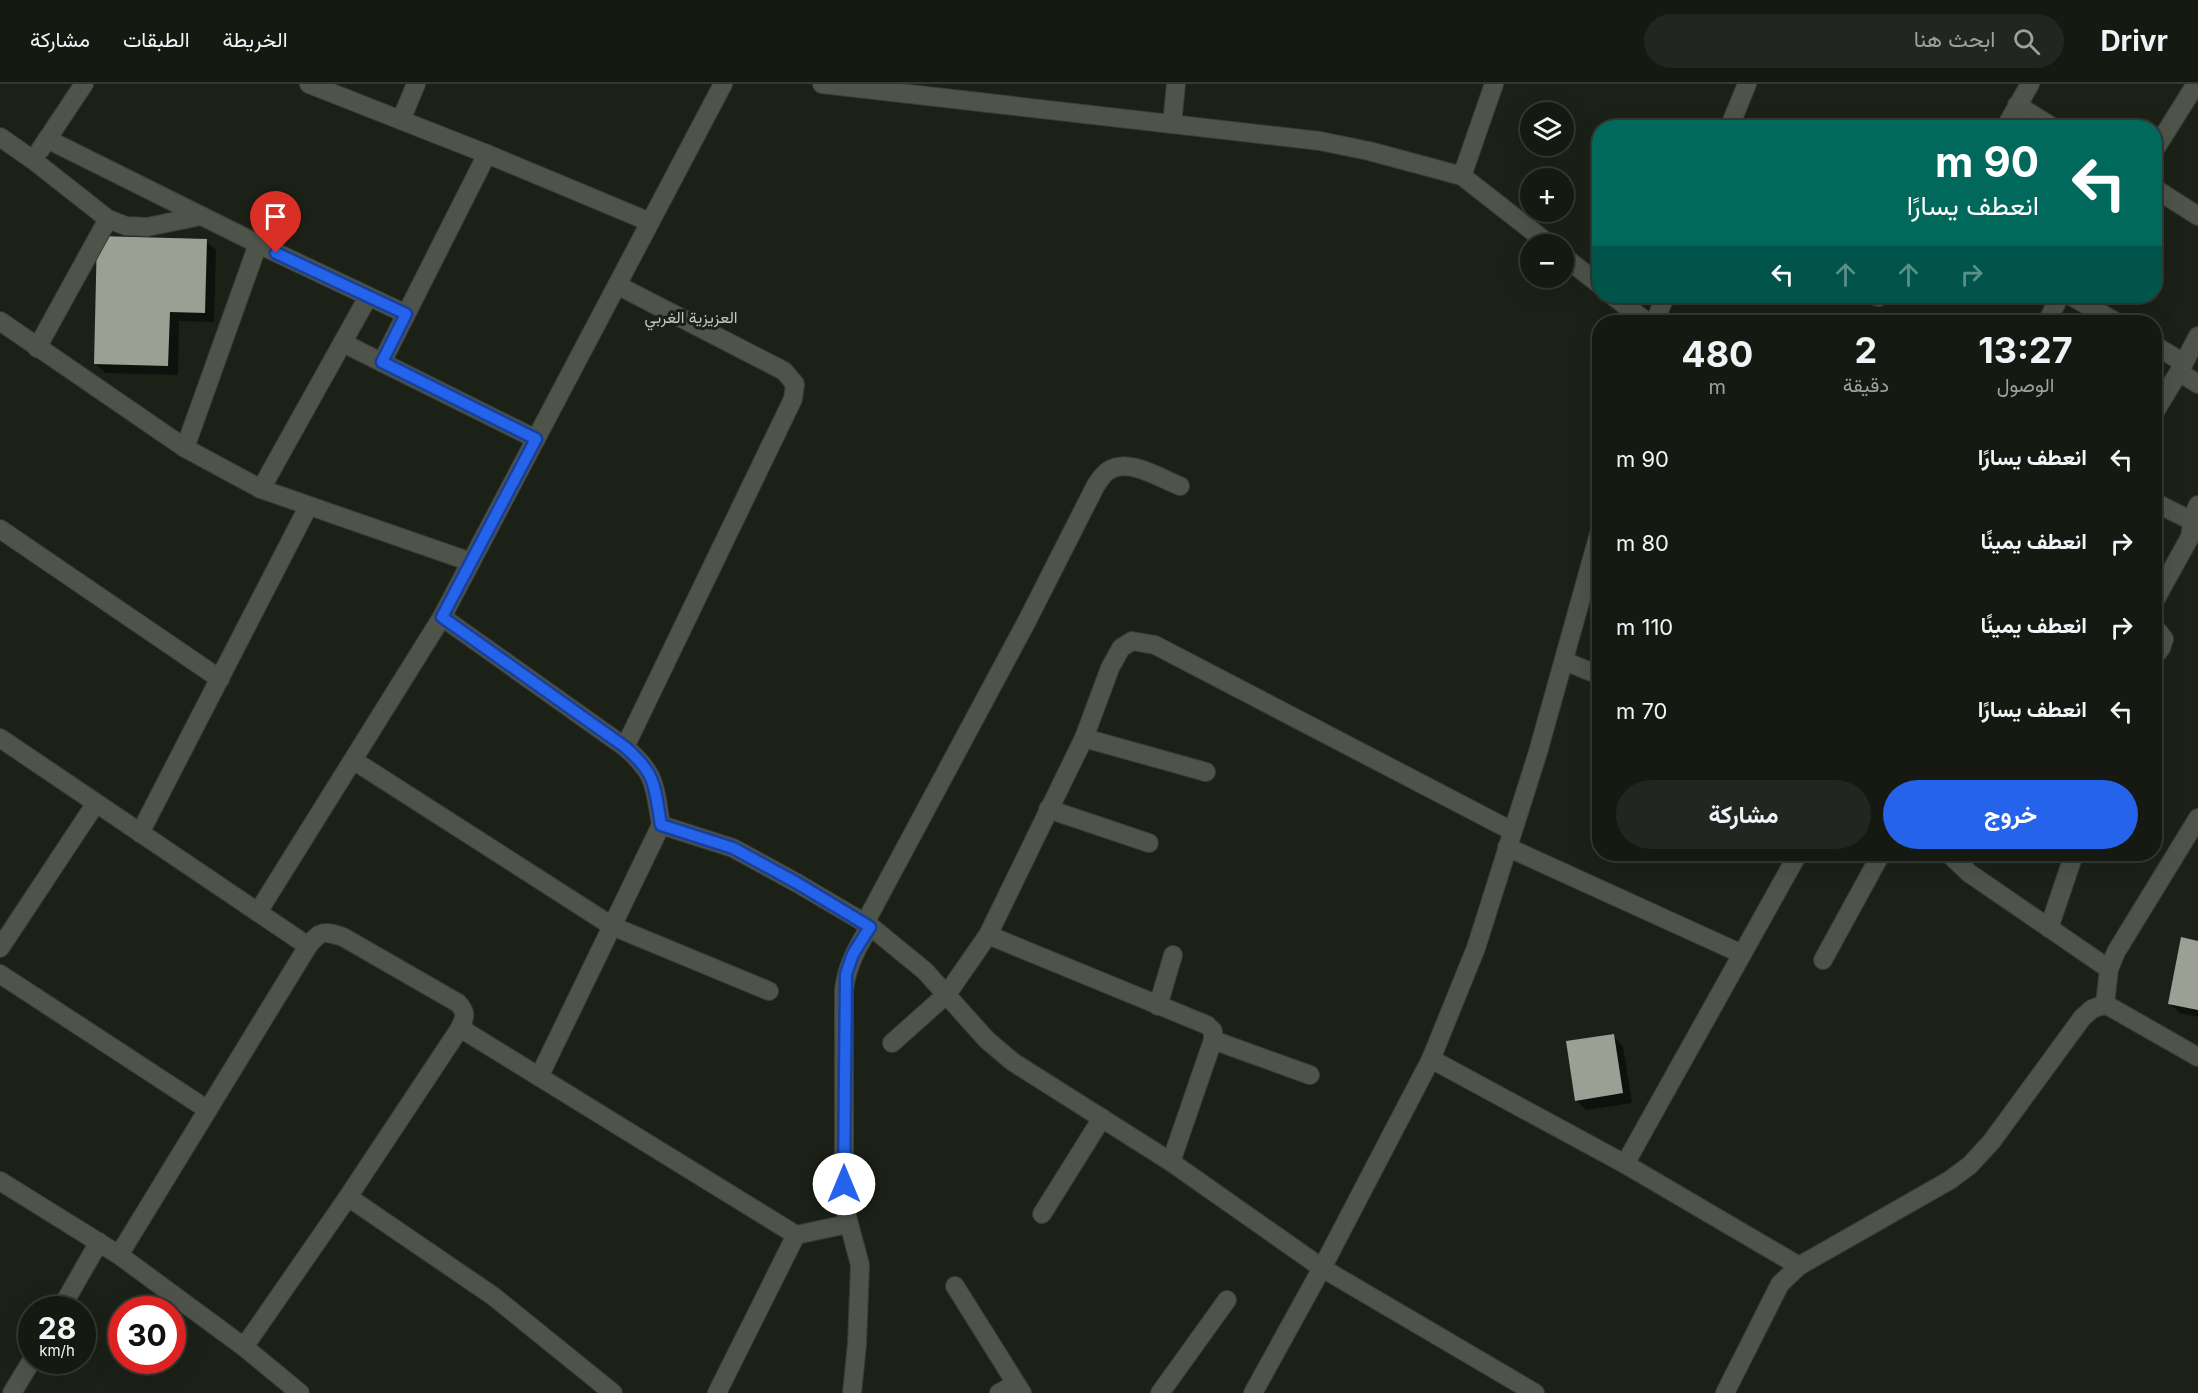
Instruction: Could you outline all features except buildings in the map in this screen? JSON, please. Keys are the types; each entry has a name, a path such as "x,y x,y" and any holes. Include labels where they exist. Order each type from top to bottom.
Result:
{"street":[{"path":"33,160 84,84"},
{"path":"309,84 488,154 650,222"},
{"path":"401,120 416,84"},
{"path":"258,912 442,617 723,84"},
{"path":"822,84 861,86 1320,141 1369,151 1462,176 1536,234"},
{"path":"1172,124 1176,84"},
{"path":"1462,176 1494,84"},
{"path":"1732,120 1747,84"},
{"path":"2009,120 2030,84"},
{"path":"2162,138 2196,84"},
{"path":"2017,105 2041,120"},
{"path":"0,137 108,219 126,226 147,227 201,216"},
{"path":"47,139 258,244 406,314"},
{"path":"382,362 488,154"},
{"path":"2162,193 2198,216"},
{"path":"37,348 108,219"},
{"path":"185,448 258,244"},
{"path":"1574,265 1592,279"},
{"path":"617,285 784,371 795,384 793,399 625,747"},
{"path":"261,489 368,297"},
{"path":"1622,303 1638,315"},
{"path":"2083,303 2104,315"},
{"path":"0,321 185,448 261,489 471,562"},
{"path":"2162,400 2198,336"},
{"path":"343,343 536,439"},
{"path":"2162,352 2198,384"},
{"path":"852,1393 861,1264 844,1205 844,990 846,974 853,954 1096,485 1106,472 1120,465 1134,467 1180,486"},
{"path":"2162,504 2195,513 2190,537 2162,588"},
{"path":"140,833 308,507"},
{"path":"0,529 220,679"},
{"path":"1252,1393 1322,1268 1431,1059 1476,948 1538,752 1592,559"},
{"path":"442,617 625,747 643,763 652,777 661,825 539,1077"},
{"path":"892,1043 947,993 969,965 988,935 1084,738 1110,668 1121,648 1132,640 1155,645 1509,839 1742,954"},
{"path":"1564,661 1592,672"},
{"path":"0,738 308,946"},
{"path":"1084,738 1206,772"},
{"path":"353,760 612,926 769,991"},
{"path":"0,948 96,803"},
{"path":"1048,809 1149,843"},
{"path":"2105,1004 2109,969 2116,952 2198,818"},
{"path":"661,825 733,848 867,925 925,971 987,1040 1013,1062 1171,1162 1322,1268 1535,1393"},
{"path":"1625,1164 1794,861"},
{"path":"1823,960 1877,861"},
{"path":"1960,861 1969,873 2109,969"},
{"path":"2049,928 2072,861"},
{"path":"119,1255 308,946 317,935 323,932 343,937 458,1003 464,1009 465,1016 460,1028 348,1197 244,1347"},
{"path":"988,935 1208,1025 1213,1031 1213,1040 1171,1162"},
{"path":"1158,1006 1173,955"},
{"path":"0,974 207,1110"},
{"path":"2105,1004 2198,1057"},
{"path":"1725,1393 1780,1284 1799,1266 1970,1166 1992,1141 2082,1018 2092,1009 2105,1004"},
{"path":"460,1028 796,1235 848,1224"},
{"path":"1213,1040 1310,1075"},
{"path":"1431,1059 1625,1164 1799,1266"},
{"path":"1042,1214 1102,1118"},
{"path":"0,1181 119,1255 244,1347 300,1393"},
{"path":"348,1197 493,1296 613,1393"},
{"path":"717,1393 796,1235"},
{"path":"68,1296 99,1242"},
{"path":"955,1286 1019,1388 999,1393"},
{"path":"1160,1393 1227,1300"},
{"path":"12,1393 24,1374"}],"district":[{"name":"العزيزية الغربي","path":"691,317"}],"route":[{"path":"276,253 406,314 382,362 536,439 442,617 625,747 643,763 652,777 661,825 733,848 870,927 853,954 846,974 844,990 844,1184"}]}
